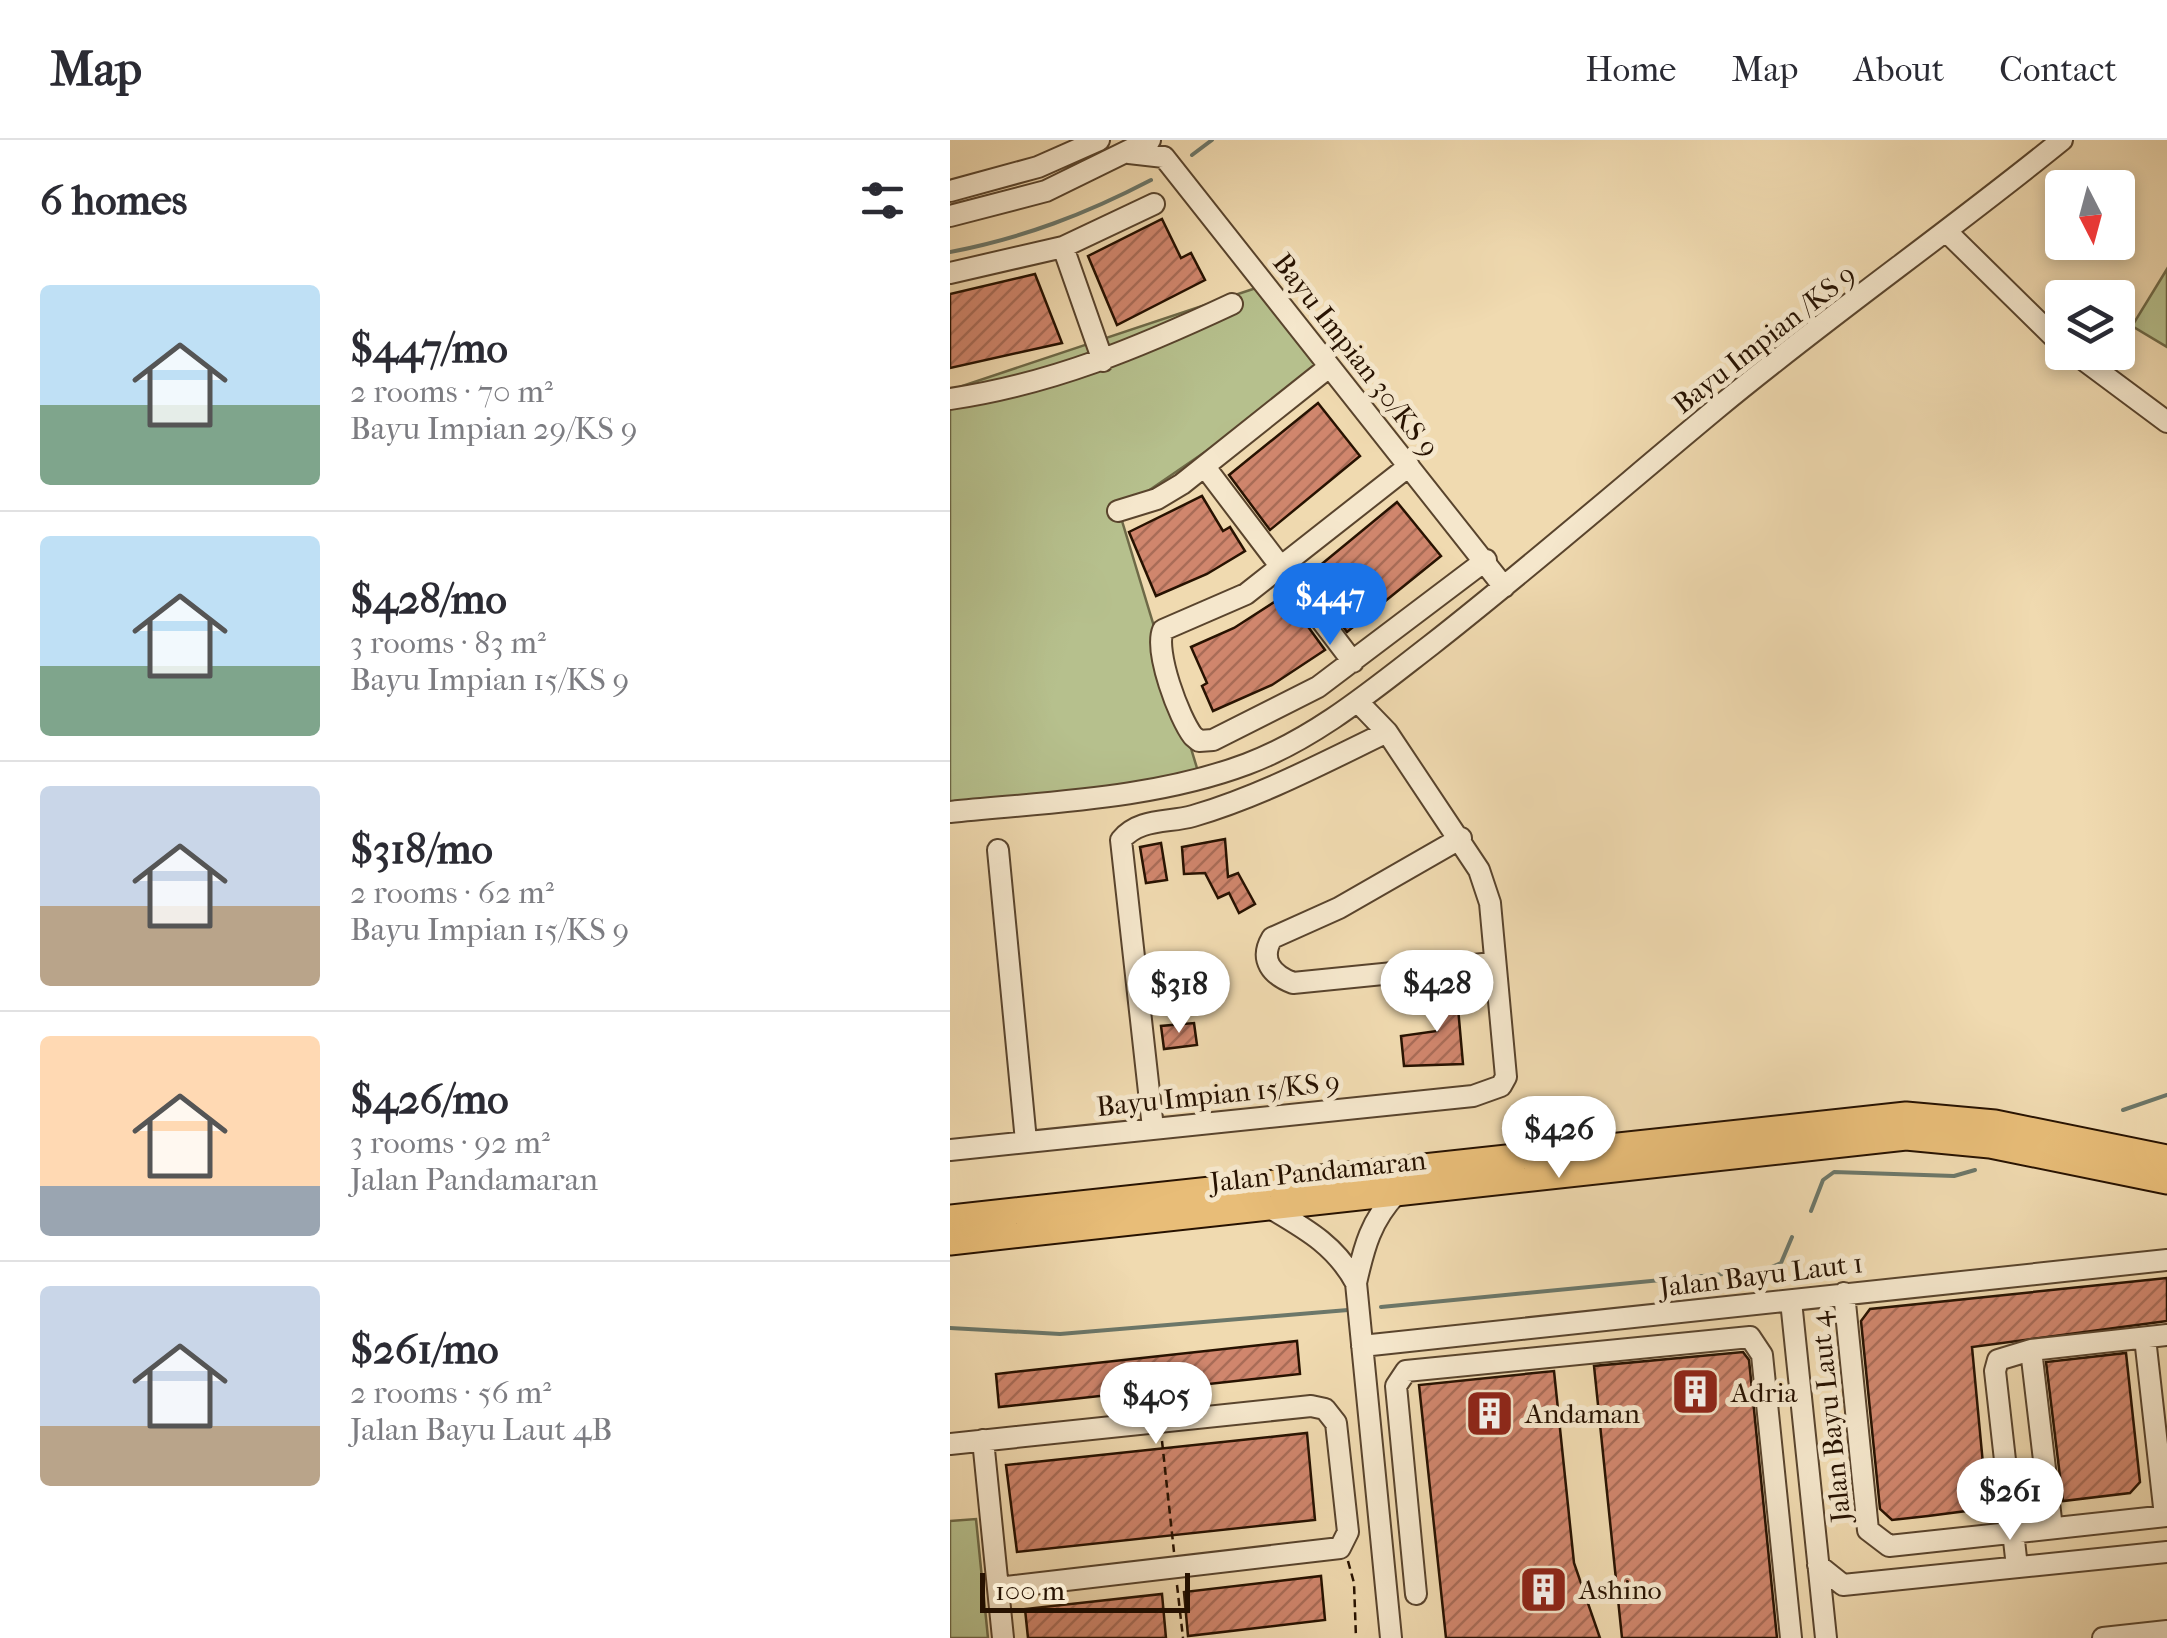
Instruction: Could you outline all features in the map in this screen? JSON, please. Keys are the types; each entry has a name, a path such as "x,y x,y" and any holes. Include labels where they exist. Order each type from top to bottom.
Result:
{"main road":[{"name":"Jalan Pandamaran","path":"950,1218 1906,1115 1995,1124 2165,1175"},
{"name":"Jalan Pandamaran","path":"950,1242 1906,1138 1990,1145 2165,1175"}],"street":[{"path":"950,191 1038,167 1099,140"},
{"name":"Bayu Impian /KS 9","path":"950,812 1178,784 1248,763 1303,737 1358,702 1504,588 1720,406 1948,233 2062,140"},
{"path":"950,216 1046,191 1129,153 1160,146"},
{"name":"Bayu Impian 30/KS 9","path":"1160,146 1504,588"},
{"path":"950,273 1063,247 1154,204"},
{"path":"1948,233 2045,328"},
{"path":"1063,247 1103,361"},
{"path":"950,399 1041,382 1103,361 1232,304"},
{"path":"1118,511 1157,499 1205,467 1329,367"},
{"path":"2096,370 2167,422"},
{"path":"1409,466 1246,594 1164,630 1161,650 1172,689 1193,736 1198,742 1213,740 1276,712 1353,662 1486,560"},
{"path":"1205,467 1353,662"},
{"path":"1358,702 1387,732 1461,838 1490,903 1494,963 1293,983 1268,966 1266,948 1272,938 1340,908 1461,838"},
{"path":"1153,1128 1121,840 1138,826 1189,817 1255,795 1387,732"},
{"path":"998,850 1026,1141"},
{"name":"Bayu Impian 15/KS 9","path":"950,1150 1491,1092 1506,1077 1494,963"},
{"path":"1391,1638 1356,1283 1368,1234 1378,1213 1397,1193"},
{"path":"1267,1206 1329,1244 1342,1256 1356,1283"},
{"name":"Jalan Bayu Laut 1","path":"1362,1346 2167,1260"},
{"name":"Jalan Bayu Laut 4","path":"1844,1293 1868,1530 1889,1546 2166,1516"},
{"path":"1791,1301 1826,1638"},
{"path":"1626,1318 1630,1349"},
{"path":"1518,1330 1521,1360"},
{"path":"2017,1567 1995,1370 2003,1356 2167,1335"},
{"path":"1416,1594 1396,1386 1406,1371 1750,1337 1760,1346 1792,1638"},
{"path":"2145,1338 2166,1516"},
{"path":"2031,1350 2052,1528"},
{"path":"950,1444 1310,1406 1325,1409 1336,1422 1348,1532 1347,1543 1340,1548 998,1588"},
{"path":"983,1440 1004,1638"},
{"path":"1373,1455 1402,1449"},
{"path":"1778,1508 1816,1540"},
{"path":"1818,1565 1843,1585 2167,1552"},
{"path":"1822,1606 1859,1584"},
{"path":"2103,1638 2167,1632"}],"path":[{"path":"1160,1422 1183,1638"},
{"path":"1340,1548 1352,1570 1356,1638"}],"green space":[{"path":"2167,269 2167,347 2135,328 2135,321"},
{"path":"1265,285 1329,367 1119,511 1200,778 950,812 950,390"},
{"path":"976,1519 988,1638 950,1638 950,1521"}],"building":[{"path":"1162,219 1181,258 1191,253 1205,280 1117,325 1088,256"},
{"path":"1035,274 1062,343 950,368 950,294"},
{"path":"1318,403 1360,456 1270,530 1229,475"},
{"path":"1202,496 1223,531 1230,527 1245,551 1207,574 1156,596 1129,532"},
{"path":"1397,502 1441,556 1347,632 1306,577"},
{"path":"1285,595 1325,650 1272,685 1213,711 1202,686 1207,683 1191,647 1234,628"},
{"path":"1225,839 1228,877 1238,873 1255,904 1239,913 1229,893 1218,898 1205,873 1184,874 1182,847"},
{"path":"1161,843 1167,880 1146,883 1140,847"},
{"path":"1456,985 1463,1064 1404,1066 1401,1036 1437,1031 1432,988"},
{"path":"1194,1023 1197,1045 1164,1049 1161,1026"},
{"path":"2167,1278 2167,1321 1972,1347 1986,1496 1974,1510 1928,1516 1892,1520 1880,1509 1861,1321 1870,1309"},
{"path":"1297,1341 1300,1374 999,1407 996,1374"},
{"path":"1743,1352 1749,1360 1777,1638 1622,1638 1594,1366"},
{"path":"2126,1353 2140,1482 2130,1493 2063,1501 2046,1362"},
{"path":"1554,1371 1574,1563 1600,1638 1446,1638 1419,1385"},
{"path":"1307,1433 1315,1520 1017,1552 1006,1465"},
{"path":"1321,1576 1325,1620 1188,1636 1184,1592"},
{"path":"1162,1594 1166,1638 1028,1638 1025,1609"}],"waterway":[{"path":"1192,155 1212,140"},
{"path":"950,252 1054,224 1151,180"},
{"path":"2123,1110 2167,1095"},
{"path":"1811,1211 1823,1180 1834,1172 1954,1176 1975,1170"},
{"path":"1381,1307 1765,1270 1781,1263 1792,1237"},
{"path":"950,1328 1060,1334 1348,1310"}],"place":[{"name":"Adria","path":"1696,1392"},
{"name":"Andaman","path":"1490,1413"},
{"name":"Ashino","path":"1544,1589"}]}
